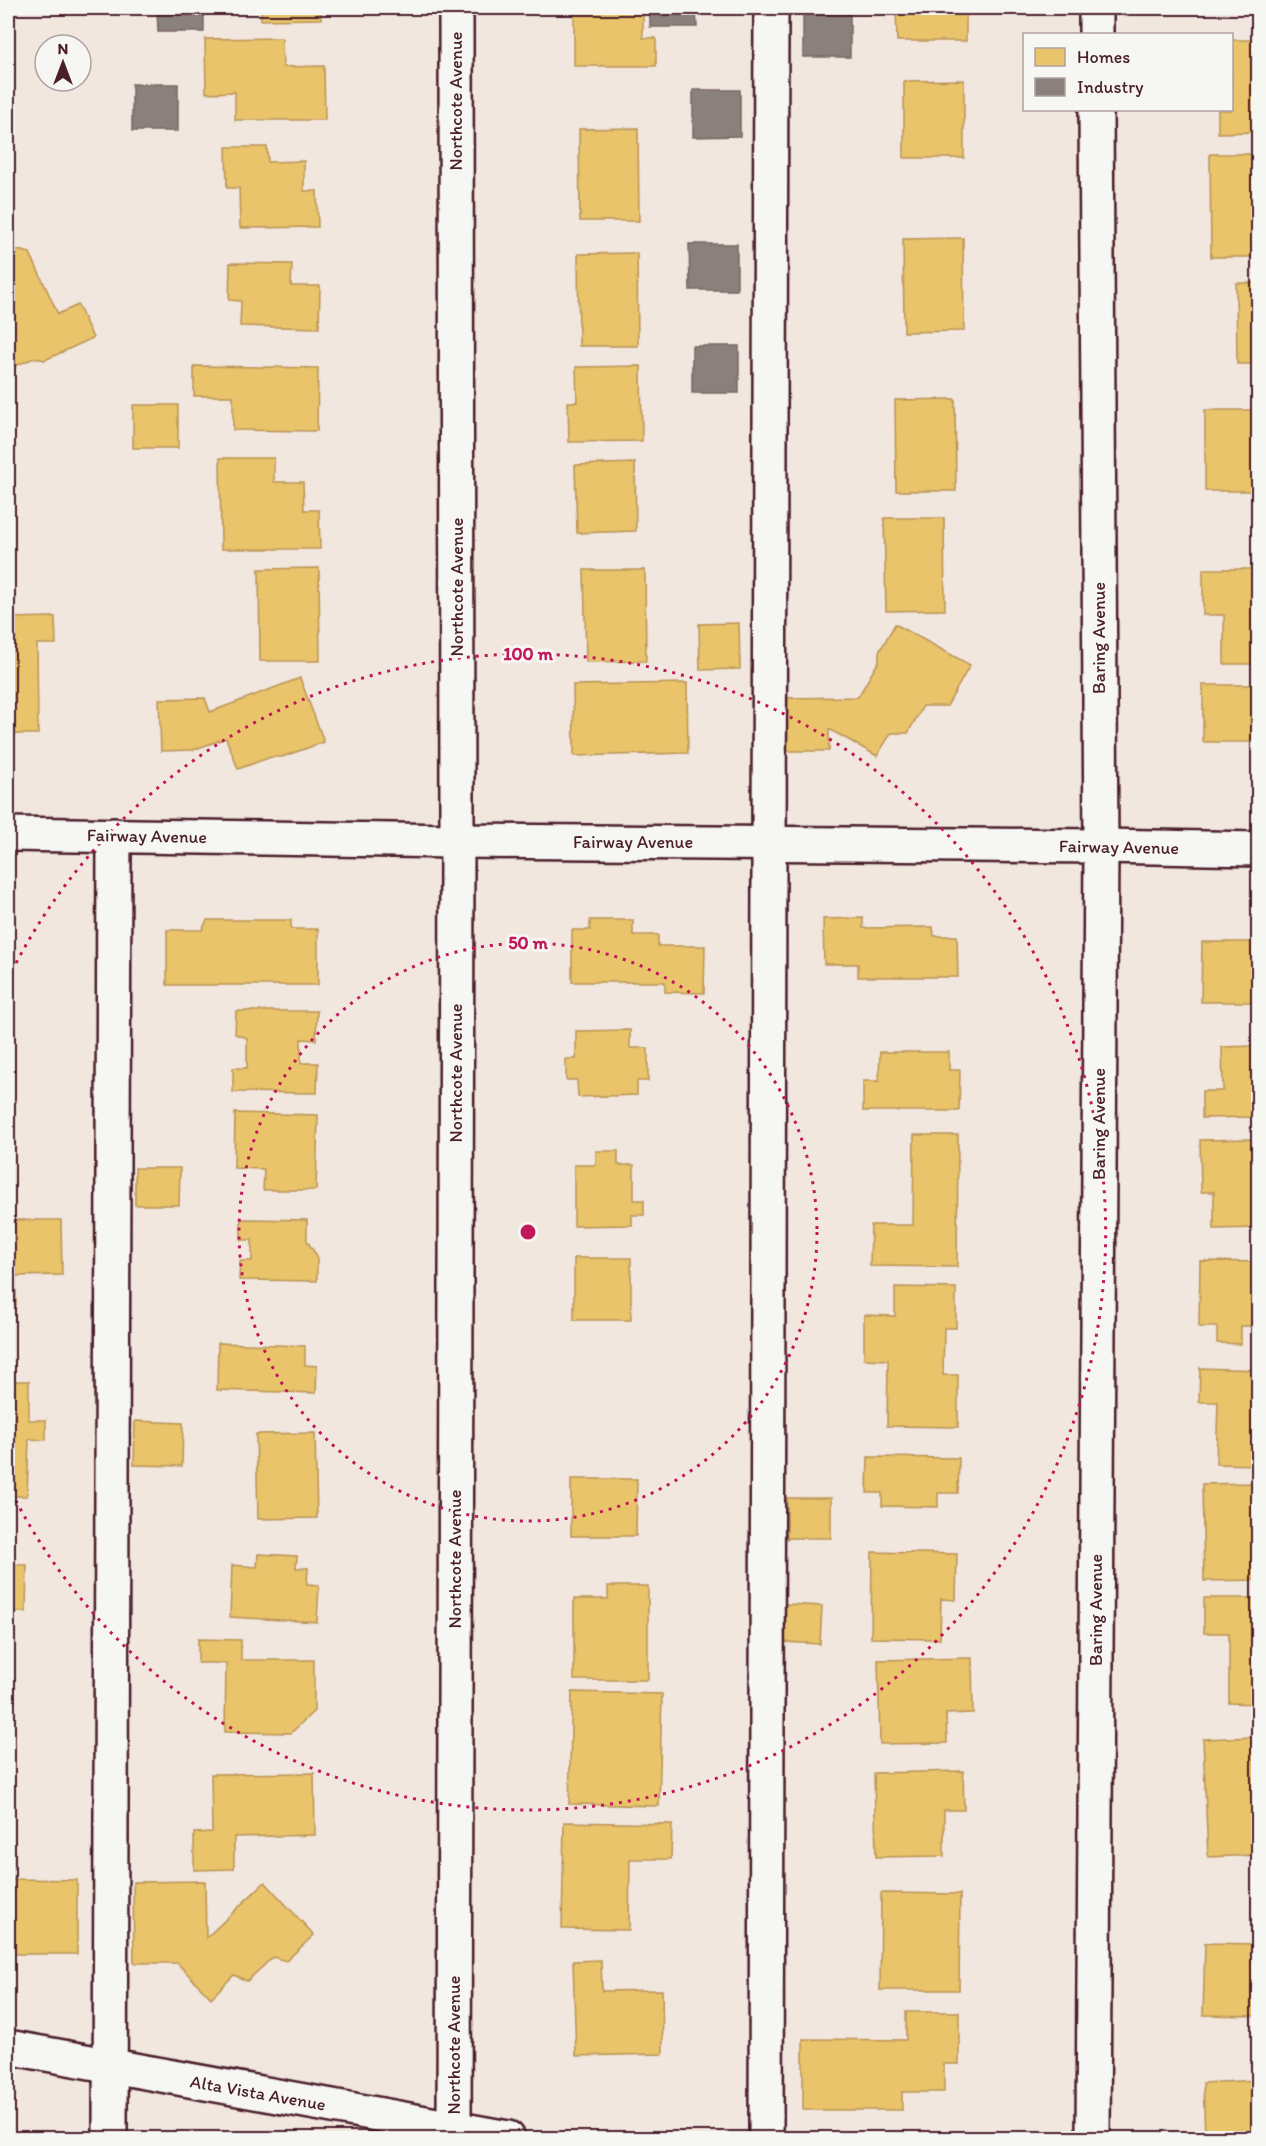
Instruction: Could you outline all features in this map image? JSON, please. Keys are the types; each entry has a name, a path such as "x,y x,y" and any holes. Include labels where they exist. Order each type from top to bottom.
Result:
{"street":[{"name":"Northcote Avenue","path":"454,2133 456,8"},
{"path":"766,2139 771,8"},
{"path":"1095,8 1096,33"},
{"name":"Baring Avenue","path":"1093,2139 1101,846 1096,111"},
{"name":"Fairway Avenue","path":"8,834 1258,849"},
{"path":"110,2139 114,836"},
{"name":"Alta Vista Avenue","path":"8,2047 454,2133 508,2139"}],"building: Homes":[{"path":"261,8 321,8 321,19 261,20"},
{"path":"574,8 643,8 643,38 656,38 656,66 574,66"},
{"path":"896,8 966,8 966,41 897,41"},
{"path":"282,38 283,67 324,66 325,120 235,120 235,92 206,93 205,39"},
{"path":"1233,40 1258,40 1258,132 1218,133 1218,111 1233,111"},
{"path":"964,80 964,158 904,158 904,81"},
{"path":"638,128 639,221 580,221 579,129"},
{"path":"226,147 267,147 268,162 304,161 304,191 317,191 318,227 240,228 239,188 227,188"},
{"path":"1210,154 1258,154 1258,257 1211,257"},
{"path":"963,238 964,331 904,332 903,239"},
{"path":"8,248 30,253 58,314 78,305 93,338 45,360 34,358 10,368 8,362"},
{"path":"637,253 638,346 579,346 578,254"},
{"path":"230,263 292,264 291,286 320,286 319,328 240,326 241,301 229,300"},
{"path":"1236,283 1258,283 1258,364 1237,364"},
{"path":"194,366 318,368 317,431 233,430 233,396 194,396"},
{"path":"641,366 642,441 569,442 568,402 577,402 576,367"},
{"path":"955,399 956,491 896,491 895,400"},
{"path":"133,405 178,405 178,448 133,448"},
{"path":"1205,410 1258,410 1258,491 1205,491"},
{"path":"220,458 274,458 274,482 303,482 304,510 319,510 320,549 221,549"},
{"path":"635,463 636,531 577,533 575,465"},
{"path":"884,518 944,518 945,610 886,611"},
{"path":"319,568 320,661 260,661 259,569"},
{"path":"1203,569 1258,569 1258,664 1224,664 1224,615 1203,615"},
{"path":"584,570 645,570 646,661 586,662"},
{"path":"55,617 56,644 37,644 38,734 8,734 8,618"},
{"path":"739,623 740,669 700,670 699,624"},
{"path":"895,624 970,665 947,706 923,706 908,733 891,733 877,756 829,729 829,751 784,751 784,698 858,697 879,661 879,652"},
{"path":"300,678 324,742 238,769 226,738 193,750 161,751 159,699 205,698 210,712"},
{"path":"687,683 688,753 574,756 573,685"},
{"path":"1203,685 1258,685 1258,742 1203,742"},
{"path":"863,918 863,928 933,927 934,936 957,936 958,977 858,977 858,964 824,964 823,919"},
{"path":"207,920 291,920 291,929 318,929 318,985 167,985 167,930 202,930"},
{"path":"590,920 633,920 633,935 658,935 658,946 705,946 704,993 665,992 665,982 572,982 572,930 590,930"},
{"path":"1202,942 1258,942 1258,1002 1201,1002"},
{"path":"236,1011 317,1011 316,1040 301,1039 301,1063 318,1063 317,1093 233,1092 233,1068 247,1068 247,1038 235,1034"},
{"path":"630,1030 630,1048 648,1048 648,1081 637,1081 637,1095 578,1097 577,1080 566,1080 566,1059 576,1059 576,1031"},
{"path":"1258,1046 1258,1117 1202,1118 1202,1091 1223,1091 1222,1047"},
{"path":"880,1052 949,1052 949,1070 960,1070 959,1111 863,1111 863,1081 879,1081"},
{"path":"235,1113 318,1115 316,1190 263,1190 264,1169 234,1168"},
{"path":"914,1135 958,1135 957,1267 870,1266 871,1225 913,1225"},
{"path":"1258,1139 1258,1228 1214,1229 1214,1192 1201,1192 1200,1140"},
{"path":"596,1151 618,1151 618,1165 634,1165 634,1200 644,1200 644,1215 632,1215 632,1225 574,1226 574,1165 596,1165"},
{"path":"135,1168 180,1168 179,1205 135,1205"},
{"path":"241,1219 307,1220 307,1241 317,1256 317,1281 239,1280 240,1261 252,1261 252,1240 241,1240"},
{"path":"8,1220 61,1220 62,1275 16,1276 16,1305 8,1305"},
{"path":"574,1258 631,1258 631,1320 574,1320"},
{"path":"1200,1261 1258,1262 1258,1326 1241,1326 1241,1344 1217,1343 1217,1327 1199,1327"},
{"path":"895,1287 956,1288 956,1328 944,1328 943,1375 958,1375 958,1427 887,1426 888,1360 864,1359 864,1315 895,1316"},
{"path":"218,1343 305,1346 305,1365 317,1366 316,1393 217,1390"},
{"path":"1200,1368 1258,1370 1258,1465 1216,1464 1218,1402 1199,1402"},
{"path":"8,1381 29,1381 29,1420 46,1420 46,1440 29,1439 27,1496 8,1496"},
{"path":"135,1421 183,1423 182,1466 134,1465"},
{"path":"315,1433 317,1518 258,1519 256,1434"},
{"path":"868,1457 959,1458 958,1493 938,1493 938,1507 882,1506 882,1493 867,1493"},
{"path":"571,1479 637,1479 636,1536 571,1536"},
{"path":"1258,1483 1258,1580 1204,1581 1202,1484"},
{"path":"787,1498 831,1498 831,1538 787,1538"},
{"path":"872,1552 957,1554 956,1600 941,1599 940,1639 871,1638"},
{"path":"258,1554 297,1556 296,1568 308,1568 307,1584 319,1585 317,1622 230,1617 232,1565 257,1567"},
{"path":"8,1565 27,1565 26,1612 8,1612"},
{"path":"608,1586 648,1586 648,1680 574,1680 574,1599 608,1599"},
{"path":"1204,1598 1258,1598 1258,1704 1229,1703 1229,1633 1204,1633"},
{"path":"784,1604 822,1606 820,1644 783,1642"},
{"path":"198,1639 241,1640 241,1660 314,1660 314,1711 291,1733 225,1732 226,1663 198,1663"},
{"path":"972,1658 973,1713 946,1714 947,1743 880,1744 878,1660"},
{"path":"572,1692 662,1694 659,1806 569,1804"},
{"path":"1254,1737 1255,1780 1258,1780 1258,1855 1208,1857 1203,1739"},
{"path":"963,1771 964,1810 944,1810 944,1856 876,1857 874,1773"},
{"path":"314,1773 315,1835 234,1837 234,1869 194,1870 194,1833 212,1832 211,1774"},
{"path":"564,1822 672,1824 671,1859 630,1859 629,1930 562,1929"},
{"path":"8,1857 12,1857 12,1879 77,1880 77,1954 8,1954"},
{"path":"205,1881 206,1938 265,1882 314,1935 286,1961 273,1957 247,1981 234,1975 211,1998 177,1963 134,1963 133,1882"},
{"path":"881,1893 960,1894 959,1990 880,1990"},
{"path":"1205,1943 1258,1944 1258,2016 1203,2015"},
{"path":"601,1960 602,1991 662,1990 663,2054 576,2056 573,1961"},
{"path":"906,2012 959,2012 959,2064 944,2064 944,2092 902,2092 902,2110 803,2110 803,2039 906,2040"},
{"path":"1258,2080 1258,2134 1205,2137 1203,2083"}],"building: Industry":[{"path":"157,8 204,8 204,32 158,32"},
{"path":"650,8 696,8 697,27 650,27"},
{"path":"803,10 850,10 850,57 803,57"},
{"path":"132,84 178,84 178,131 132,131"},
{"path":"693,90 740,90 740,136 693,137"},
{"path":"689,244 737,244 737,290 690,290"},
{"path":"692,346 739,346 739,393 692,393"}]}
